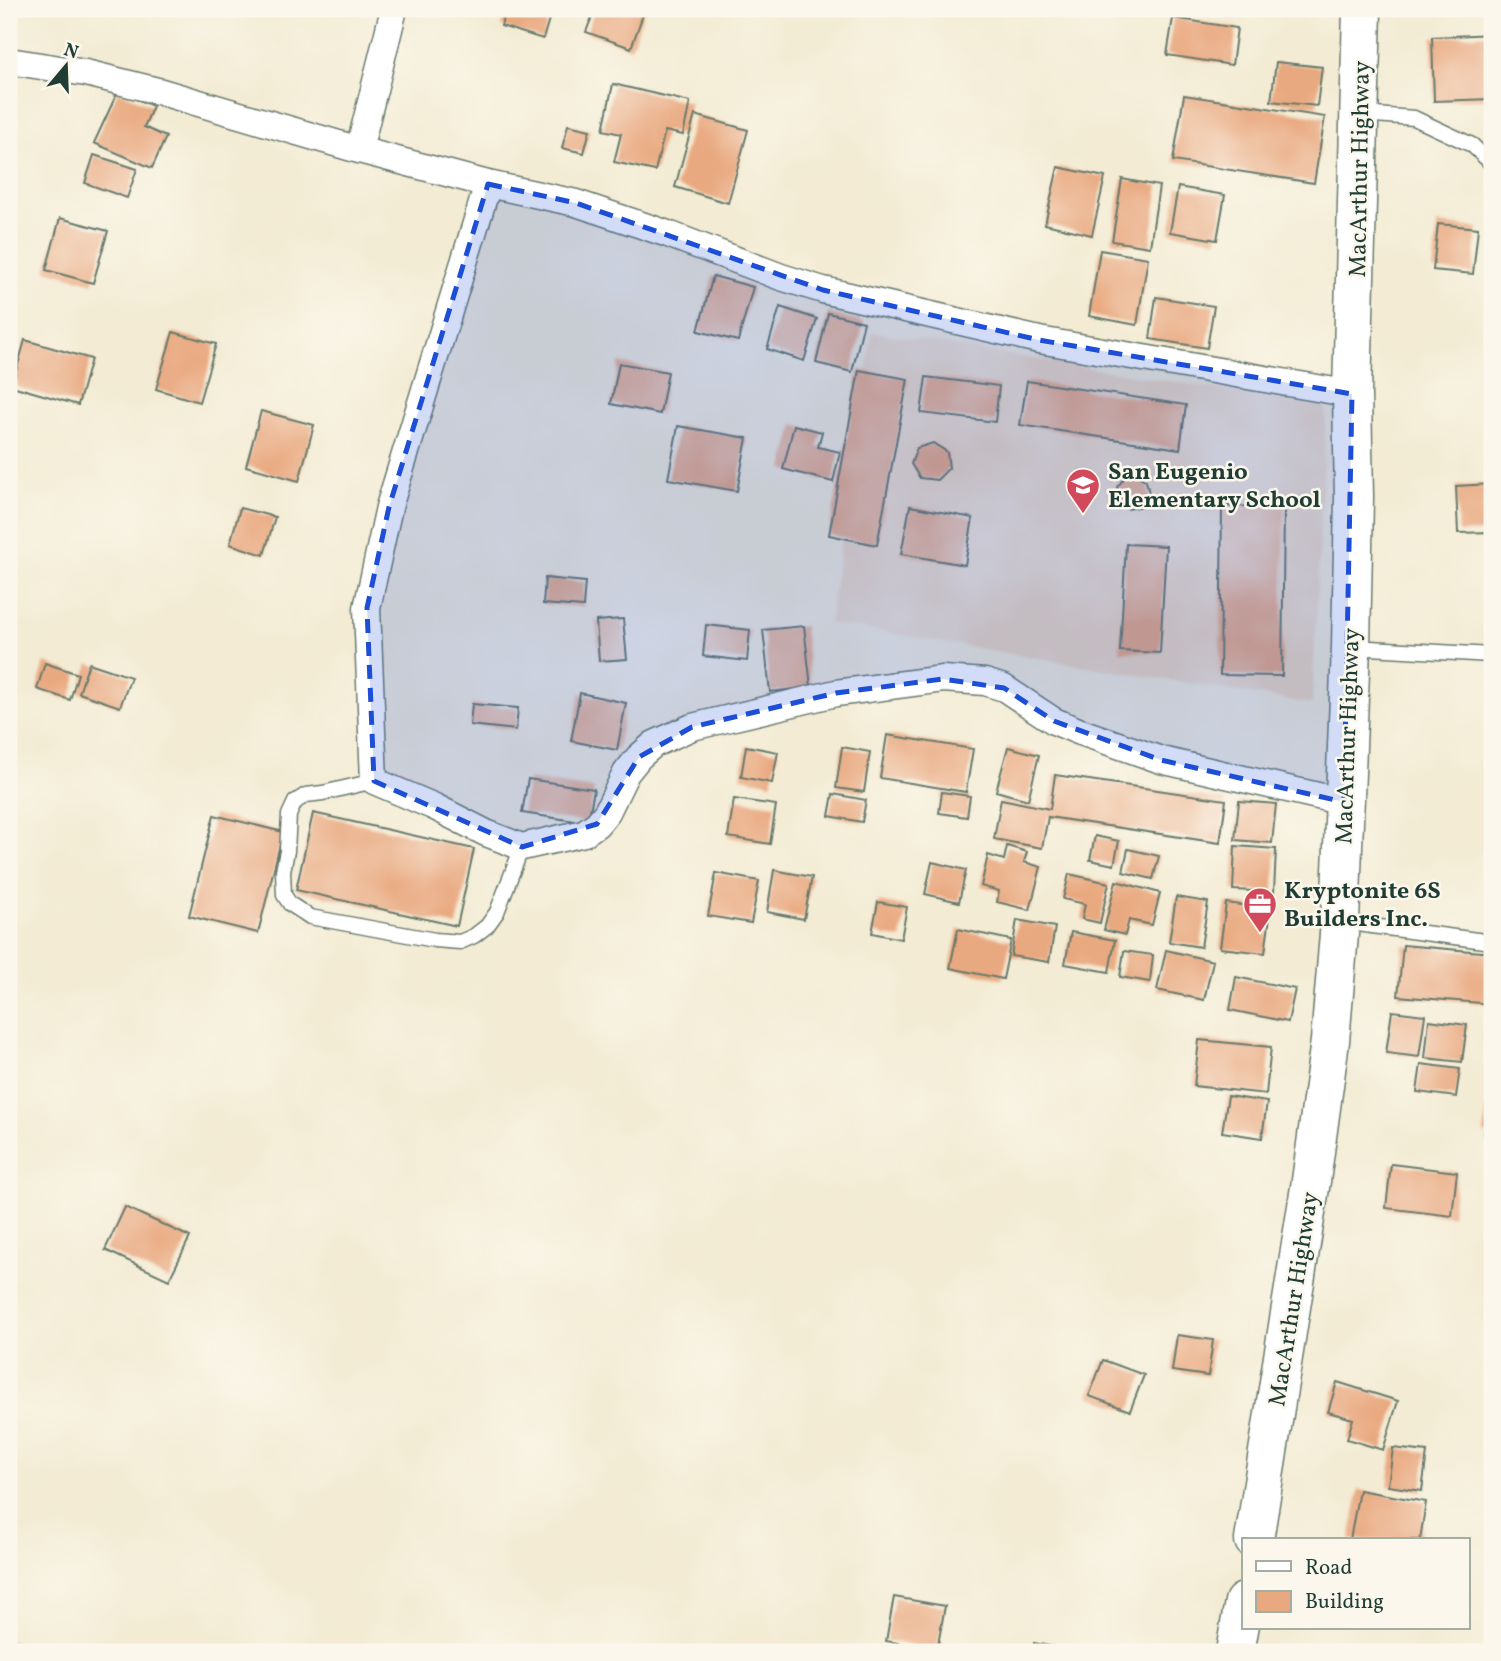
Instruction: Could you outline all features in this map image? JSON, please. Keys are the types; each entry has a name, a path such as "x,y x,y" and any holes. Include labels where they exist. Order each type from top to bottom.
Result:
{"highway":[{"name":"MacArthur Highway","path":"1254,1538 1311,1181 1330,1041 1340,922 1351,647 1354,498 1352,394 1362,9"},
{"path":"1235,1652 1242,1613"}],"street":[{"path":"359,150 394,9"},
{"path":"9,61 86,73 158,91 359,150 488,184 576,203 781,277 837,293 1038,340 1352,394"},
{"path":"488,184 390,508 368,608 374,781 522,847 583,833 597,824 607,812 626,773 639,757 654,744 692,727 836,694 943,679 985,682 1004,688 1054,720 1161,760 1344,802"}],"lane":[{"path":"1361,114 1414,118 1472,145 1492,164"},
{"path":"1351,647 1491,655"},
{"path":"374,781 323,793 306,794 295,802 289,815 283,871 284,895 290,904 310,916 435,940 460,942 487,926 497,912 522,847"},
{"path":"1340,922 1492,942"}],"highlighted area":[{"path":"488,184 576,203 823,290 1039,340 1352,394 1344,802 1161,760 1054,721 1004,688 943,679 836,693 692,727 639,757 597,824 522,847 374,781 367,608 389,507"}],"shaded area":[{"name":"San Eugenio Elementary School","path":"872,332 1326,407 1312,704 829,623"}],"building":[{"path":"506,9 552,9 543,39 501,26"},
{"path":"595,9 645,9 631,48 586,32"},
{"path":"1173,18 1237,28 1232,65 1167,55"},
{"path":"1492,34 1492,99 1434,101 1432,37"},
{"path":"1276,62 1322,67 1317,106 1271,101"},
{"path":"613,84 690,102 683,135 665,131 655,171 614,162 621,134 603,130"},
{"path":"118,91 153,106 144,127 166,137 152,168 94,143"},
{"path":"1184,95 1325,117 1314,183 1173,161"},
{"path":"695,115 748,130 728,203 675,187"},
{"path":"568,125 590,130 584,153 562,148"},
{"path":"94,155 137,169 127,198 85,183"},
{"path":"1058,167 1105,177 1092,235 1045,224"},
{"path":"1122,179 1159,186 1150,247 1112,241"},
{"path":"1178,187 1225,195 1217,240 1170,232"},
{"path":"60,218 108,231 93,283 46,270"},
{"path":"1438,224 1478,228 1473,274 1433,270"},
{"path":"1100,250 1148,258 1137,325 1089,316"},
{"path":"713,276 753,287 738,341 698,331"},
{"path":"1156,297 1214,306 1207,348 1150,339"},
{"path":"780,307 817,319 804,361 767,349"},
{"path":"828,313 864,322 852,372 816,363"},
{"path":"173,332 216,344 199,402 156,389"},
{"path":"25,340 91,359 78,405 12,386"},
{"path":"619,363 668,372 660,414 611,404"},
{"path":"859,370 908,379 877,545 829,535"},
{"path":"926,377 999,386 995,422 921,413"},
{"path":"1027,381 1186,405 1180,449 1020,425"},
{"path":"261,411 314,425 299,481 246,466"},
{"path":"794,425 822,432 818,447 840,452 833,482 783,469"},
{"path":"678,426 747,438 737,491 668,479"},
{"path":"933,443 947,452 949,468 937,480 920,478 911,464 917,448"},
{"path":"1137,475 1146,481 1150,497 1143,506 1128,509 1119,502 1117,487 1126,476"},
{"path":"1492,484 1492,532 1458,533 1456,486"},
{"path":"910,506 973,518 965,565 901,554"},
{"path":"1222,506 1284,507 1282,676 1220,675"},
{"path":"240,508 275,517 264,555 230,544"},
{"path":"1126,544 1166,546 1160,653 1120,651"},
{"path":"545,578 585,582 583,607 543,604"},
{"path":"623,619 627,659 599,661 596,621"},
{"path":"706,625 750,630 747,661 703,656"},
{"path":"804,626 811,687 770,692 763,630"},
{"path":"45,663 78,674 70,700 37,689"},
{"path":"89,663 131,677 120,707 79,693"},
{"path":"580,693 626,703 617,750 571,741"},
{"path":"472,704 518,708 516,730 470,725"},
{"path":"887,735 973,749 966,792 880,778"},
{"path":"746,746 778,752 772,783 741,777"},
{"path":"842,747 870,752 864,792 836,788"},
{"path":"1008,747 1039,755 1028,800 996,791"},
{"path":"1055,775 1226,800 1220,843 1048,817 1042,848 994,839 1001,799 1050,809"},
{"path":"528,779 594,789 588,823 522,813"},
{"path":"942,792 970,796 967,817 939,813"},
{"path":"833,794 866,800 862,822 829,816"},
{"path":"734,799 776,805 770,844 728,837"},
{"path":"1239,801 1276,804 1272,843 1235,840"},
{"path":"313,813 474,849 457,926 296,890"},
{"path":"214,815 283,832 258,933 189,916"},
{"path":"1095,836 1119,841 1114,865 1090,860"},
{"path":"1007,846 1027,852 1024,862 1041,867 1030,910 997,902 999,891 981,886 988,855 1004,860"},
{"path":"1235,846 1276,849 1274,892 1233,890"},
{"path":"1128,849 1159,856 1153,879 1123,872"},
{"path":"932,862 966,870 959,902 925,894"},
{"path":"774,870 812,877 804,919 767,912"},
{"path":"716,873 759,881 751,923 708,916"},
{"path":"1069,874 1109,883 1100,923 1082,919 1085,904 1063,899"},
{"path":"1116,881 1160,893 1152,925 1129,920 1125,935 1104,930"},
{"path":"1176,897 1208,902 1201,947 1169,942"},
{"path":"878,902 907,907 901,939 872,933"},
{"path":"1226,903 1271,909 1265,953 1220,948"},
{"path":"1017,920 1055,927 1049,962 1011,956"},
{"path":"958,929 1011,940 1003,979 950,968"},
{"path":"1071,932 1115,940 1109,972 1065,964"},
{"path":"1403,945 1492,953 1492,1004 1398,996"},
{"path":"1166,950 1213,961 1204,1000 1157,990"},
{"path":"1124,951 1153,955 1150,982 1120,977"},
{"path":"1236,977 1295,989 1288,1022 1230,1010"},
{"path":"1392,1011 1425,1015 1419,1057 1386,1053"},
{"path":"1429,1020 1467,1025 1462,1062 1425,1058"},
{"path":"1199,1040 1271,1047 1266,1094 1194,1086"},
{"path":"1421,1064 1460,1069 1456,1097 1417,1092"},
{"path":"1489,1084 1492,1085 1492,1135 1484,1134"},
{"path":"1228,1096 1267,1102 1262,1138 1222,1132"},
{"path":"1391,1164 1457,1172 1452,1216 1386,1208"},
{"path":"125,1207 190,1237 169,1280 105,1250"},
{"path":"1177,1335 1213,1340 1208,1376 1172,1371"},
{"path":"1103,1360 1144,1375 1130,1411 1089,1396"},
{"path":"1337,1382 1398,1401 1383,1450 1347,1439 1353,1419 1328,1412"},
{"path":"1393,1448 1427,1452 1422,1491 1388,1486"},
{"path":"1359,1490 1426,1502 1420,1538 1350,1538"},
{"path":"894,1597 945,1606 937,1650 886,1641"},
{"path":"9,1640 24,1646 22,1652 9,1652"},
{"path":"1034,1643 1076,1651 1076,1652 1033,1652"}],"place":[{"name":"San Eugenio Elementary School","path":"1083,515"},
{"name":"Kryptonite 6S Builders Inc.","path":"1260,934"}]}
